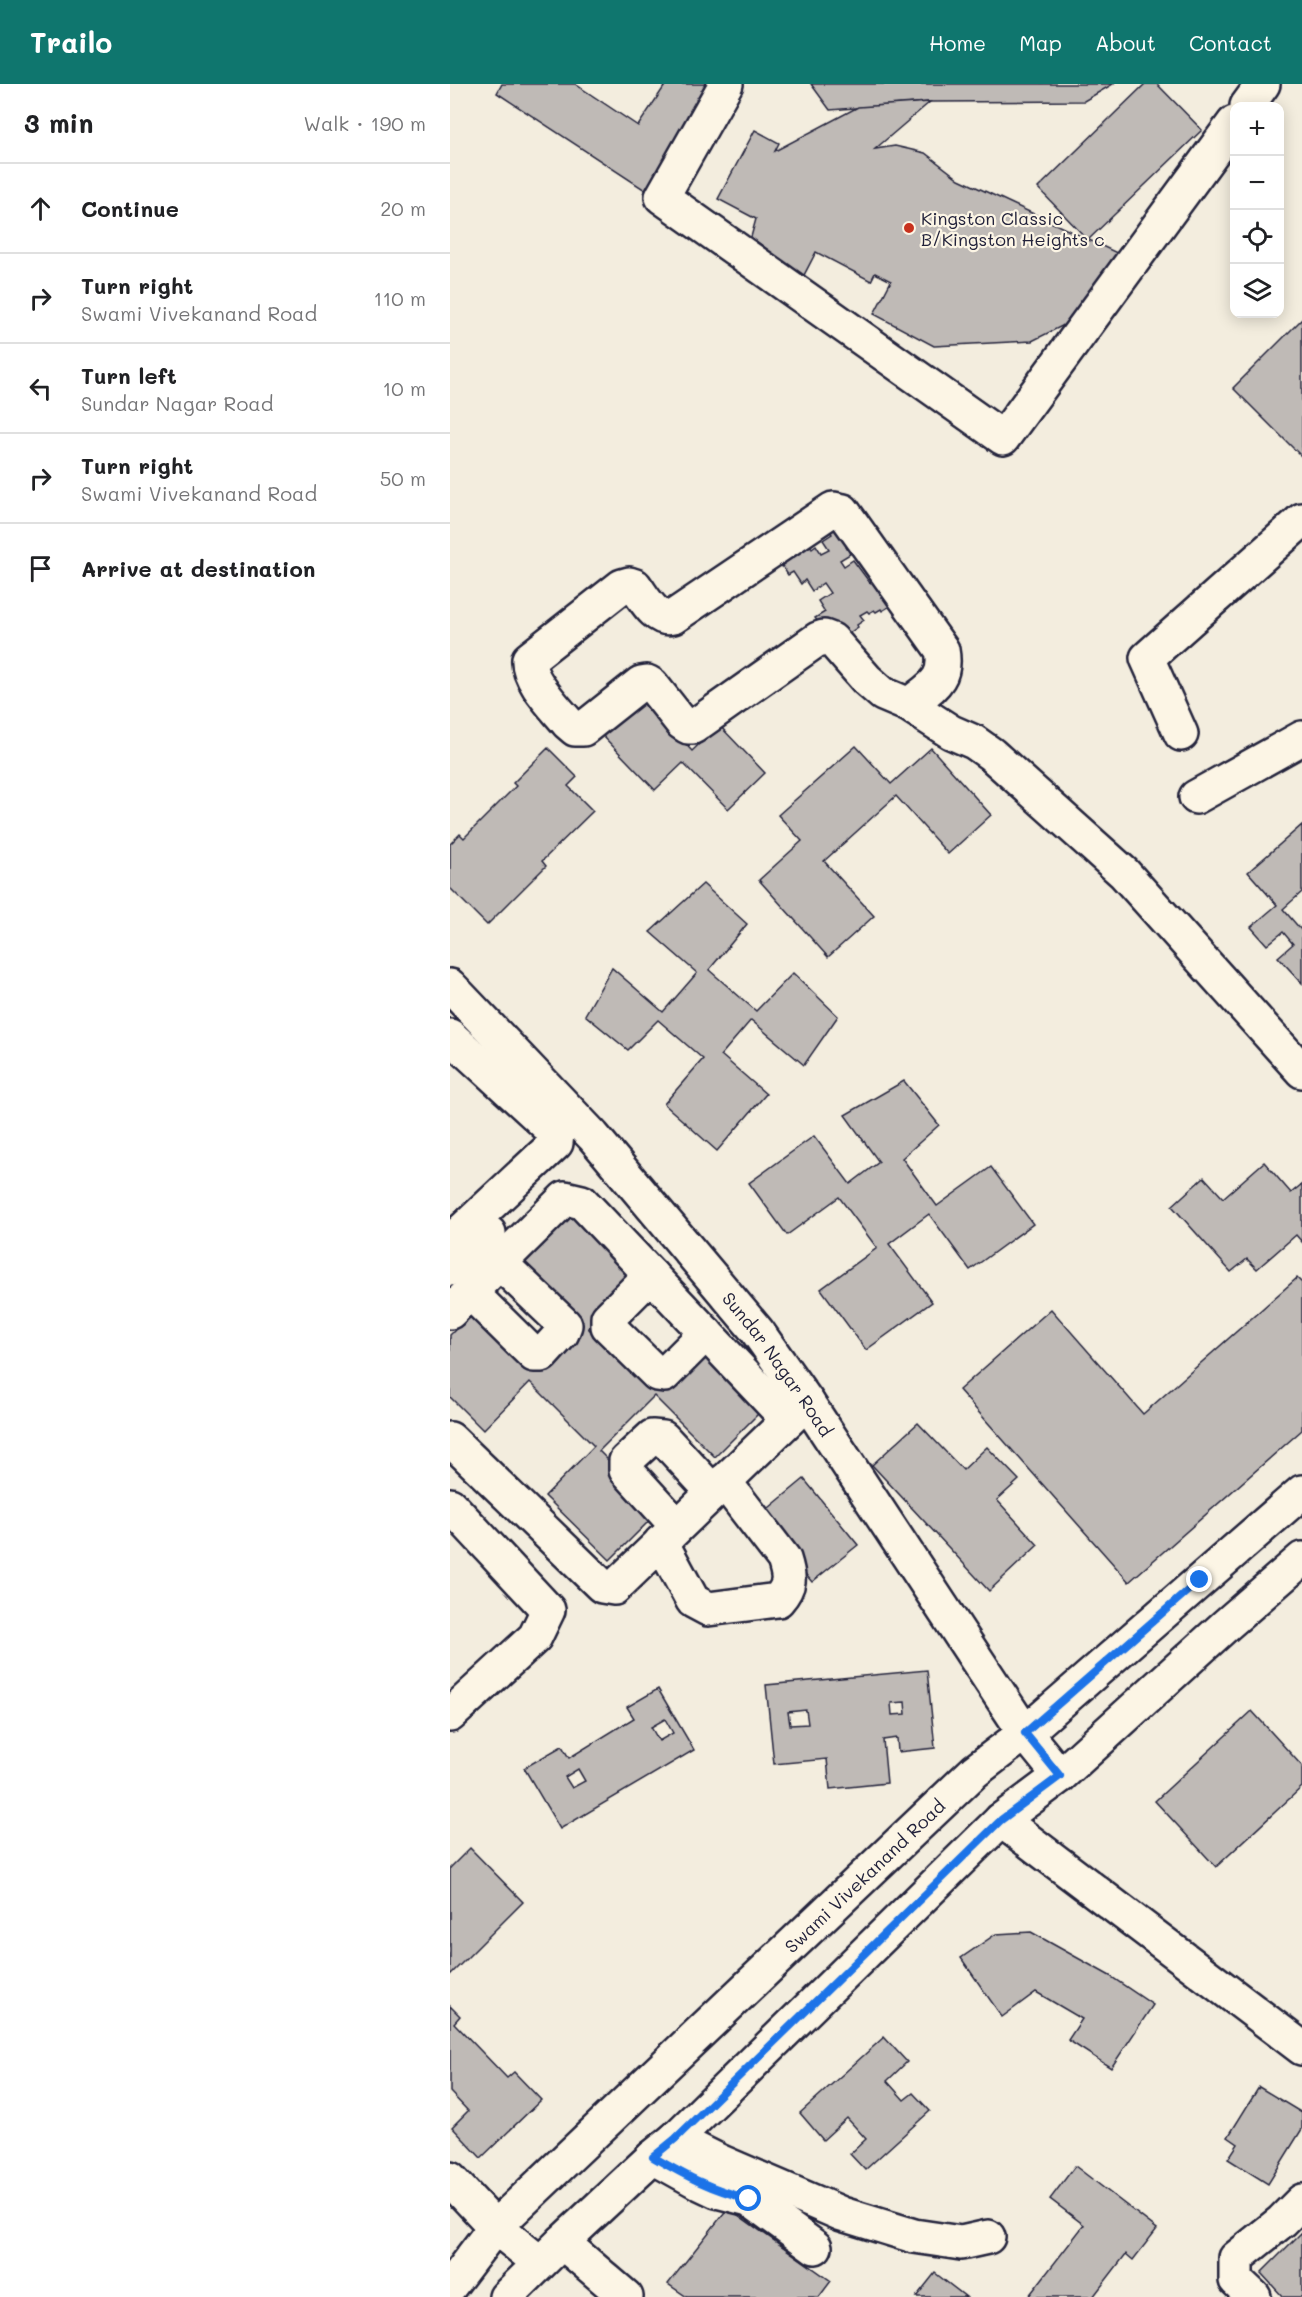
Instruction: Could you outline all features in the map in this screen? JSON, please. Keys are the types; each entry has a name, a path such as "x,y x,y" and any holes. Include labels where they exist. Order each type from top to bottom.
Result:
{"street":[{"path":"726,84 662,197 1003,438 1230,128"},
{"path":"1250,102 1263,84"},
{"path":"909,705 937,681 944,670 942,650 843,511 837,509 833,509 673,617 660,616 635,586 629,584 622,586 529,659 528,666 532,678 575,729 583,729 641,683 647,682 652,685 682,723 693,727 818,639 824,637 838,644 867,680 883,694 909,705 991,754 1124,873 1302,1071"},
{"path":"1181,734 1147,658 1302,520"},
{"path":"1196,797 1302,738"},
{"name":"Sundar Nagar Road","path":"454,996 593,1136 757,1331 797,1411 1025,1733 1060,1776"},
{"path":"450,1036 557,1134 556,1143 450,1242"},
{"path":"457,1291 593,1136"},
{"path":"450,1439 602,1586 614,1588 797,1411 706,1333 582,1202 565,1198 500,1263 457,1291"},
{"path":"457,1291 534,1355 542,1355 562,1333 565,1325 500,1263"},
{"path":"651,1275 608,1318 608,1326 657,1374 664,1375 706,1333"},
{"path":"652,1437 663,1438 719,1486 784,1559 789,1573 787,1589 778,1600 708,1609 693,1601 669,1534 626,1470 626,1461 652,1437"},
{"name":"Swami Vivekanand Road","path":"450,2286 495,2227 975,1771 1025,1733 1302,1492"},
{"path":"450,1505 548,1610 535,1637 450,1715"},
{"path":"513,2295 551,2253 664,2148 1001,1820 1060,1776 1302,1559"},
{"path":"1001,1820 1302,2048"},
{"path":"664,2148 721,2162 842,2214 914,2236 961,2243 988,2237"},
{"path":"664,2148 698,2182 749,2199 815,2247"},
{"path":"450,2180 495,2227 551,2253 626,2297"},
{"path":"1254,2297 1236,2280 1236,2258 1282,2221 1302,2200"}],"building":[{"path":"502,84 575,84 638,126 666,84 706,84 715,90 648,192 497,93"},
{"path":"811,84 1113,84 1084,101 930,102 830,110"},
{"path":"1145,84 1157,84 1202,130 1088,240 1038,188"},
{"name":"Kingston Classic B/Kingston Heights c","path":"930,102 875,149 895,146 925,153 959,179 1117,253 1074,320 1032,341 934,346 874,314 891,281 875,273 871,281 816,252 803,277 751,237 756,219 718,199 755,130 779,143 775,151 858,107"},
{"path":"1302,319 1302,457 1233,388"},
{"path":"839,512 853,542 846,547 850,554 840,560 844,566 853,560 870,583 878,578 896,597 888,604 890,606 882,611 881,609 876,612 874,610 869,613 867,611 860,615 864,620 839,640 828,634 815,618 825,612 818,601 830,593 823,583 812,591 805,580 801,584 793,572 788,575 775,555 807,541 812,548 816,545 821,553 829,549 823,540 832,534 829,529"},
{"path":"642,699 692,751 719,725 765,773 728,809 683,763 655,790 603,736"},
{"path":"856,746 891,784 931,748 991,815 948,854 896,796 824,861 874,916 828,957 759,880 802,841 778,815"},
{"path":"548,748 577,777 568,786 593,811 542,861 546,866 487,925 450,888 450,844 460,834 464,838 516,786 513,783"},
{"path":"1302,825 1302,892 1283,909 1302,931 1302,983 1278,957 1293,944 1283,932 1267,945 1251,927 1277,905 1248,872"},
{"path":"703,884 747,924 709,970 756,1011 793,973 838,1016 804,1065 751,1020 721,1055 766,1094 717,1151 664,1104 703,1059 658,1020 628,1050 585,1015 612,968 663,1012 697,973 650,932"},
{"path":"904,1081 939,1125 902,1158 937,1206 991,1167 1033,1224 970,1270 929,1214 889,1244 932,1302 866,1350 821,1289 877,1248 839,1197 787,1235 749,1183 814,1136 850,1184 879,1162 845,1115"},
{"path":"1264,1162 1291,1193 1302,1184 1302,1242 1296,1235 1257,1269 1247,1259 1231,1272 1172,1206 1204,1177 1223,1198"},
{"path":"567,1212 635,1280 588,1328 653,1392 699,1346 762,1410 715,1457 654,1396 599,1451 659,1511 610,1560 545,1496 594,1446 530,1382 483,1430 450,1397 450,1335 475,1310 537,1372 580,1330 514,1265"},
{"path":"1297,1278 1302,1283 1302,1430 1129,1582 959,1390 1051,1309 1143,1414"},
{"path":"918,1423 963,1470 987,1447 1019,1480 997,1500 1038,1545 989,1591 872,1465"},
{"path":"804,1479 858,1545 812,1582 758,1517"},
{"path":"927,1670 935,1748 898,1752 897,1738 883,1740 887,1783 830,1789 827,1759 774,1764 766,1685","holes":["905,1702 906,1714 892,1715 891,1703","806,1710 808,1724 790,1725 788,1712"]},
{"path":"658,1689 694,1750 560,1829 524,1768 562,1746 569,1758 634,1718 627,1707","holes":["665,1719 673,1733 659,1741 651,1727","578,1769 585,1781 572,1788 565,1777"]},
{"path":"1252,1711 1302,1766 1302,1787 1216,1867 1155,1801"},
{"path":"470,1848 523,1902 450,1975 450,1868"},
{"path":"1031,1932 1110,1976 1153,2005 1111,2068 1068,2040 1082,2019 1036,1992 1002,2017 961,1958 996,1934"},
{"path":"450,2006 460,2016 454,2023 507,2078 514,2072 541,2100 481,2158 452,2127 468,2111 450,2092"},
{"path":"884,2037 907,2062 887,2081 904,2100 913,2093 930,2111 865,2170 850,2154 866,2139 847,2118 823,2140 800,2113"},
{"path":"1259,2087 1302,2113 1302,2129 1268,2184 1228,2159 1238,2144 1228,2137"},
{"path":"1075,2166 1157,2229 1133,2260 1126,2254 1093,2297 1028,2297 1084,2225 1050,2199"},
{"path":"728,2208 831,2281 819,2297 687,2297 668,2284"},
{"path":"1302,2232 1302,2297 1283,2297 1261,2273"},
{"path":"935,2273 966,2297 916,2297"}],"place":[{"name":"Kingston Classic B/Kingston Heights c","path":"909,228"}],"route":[{"path":"749,2199 698,2182 653,2157 675,2139 1001,1820 1060,1776 1025,1733 1200,1580"}]}
